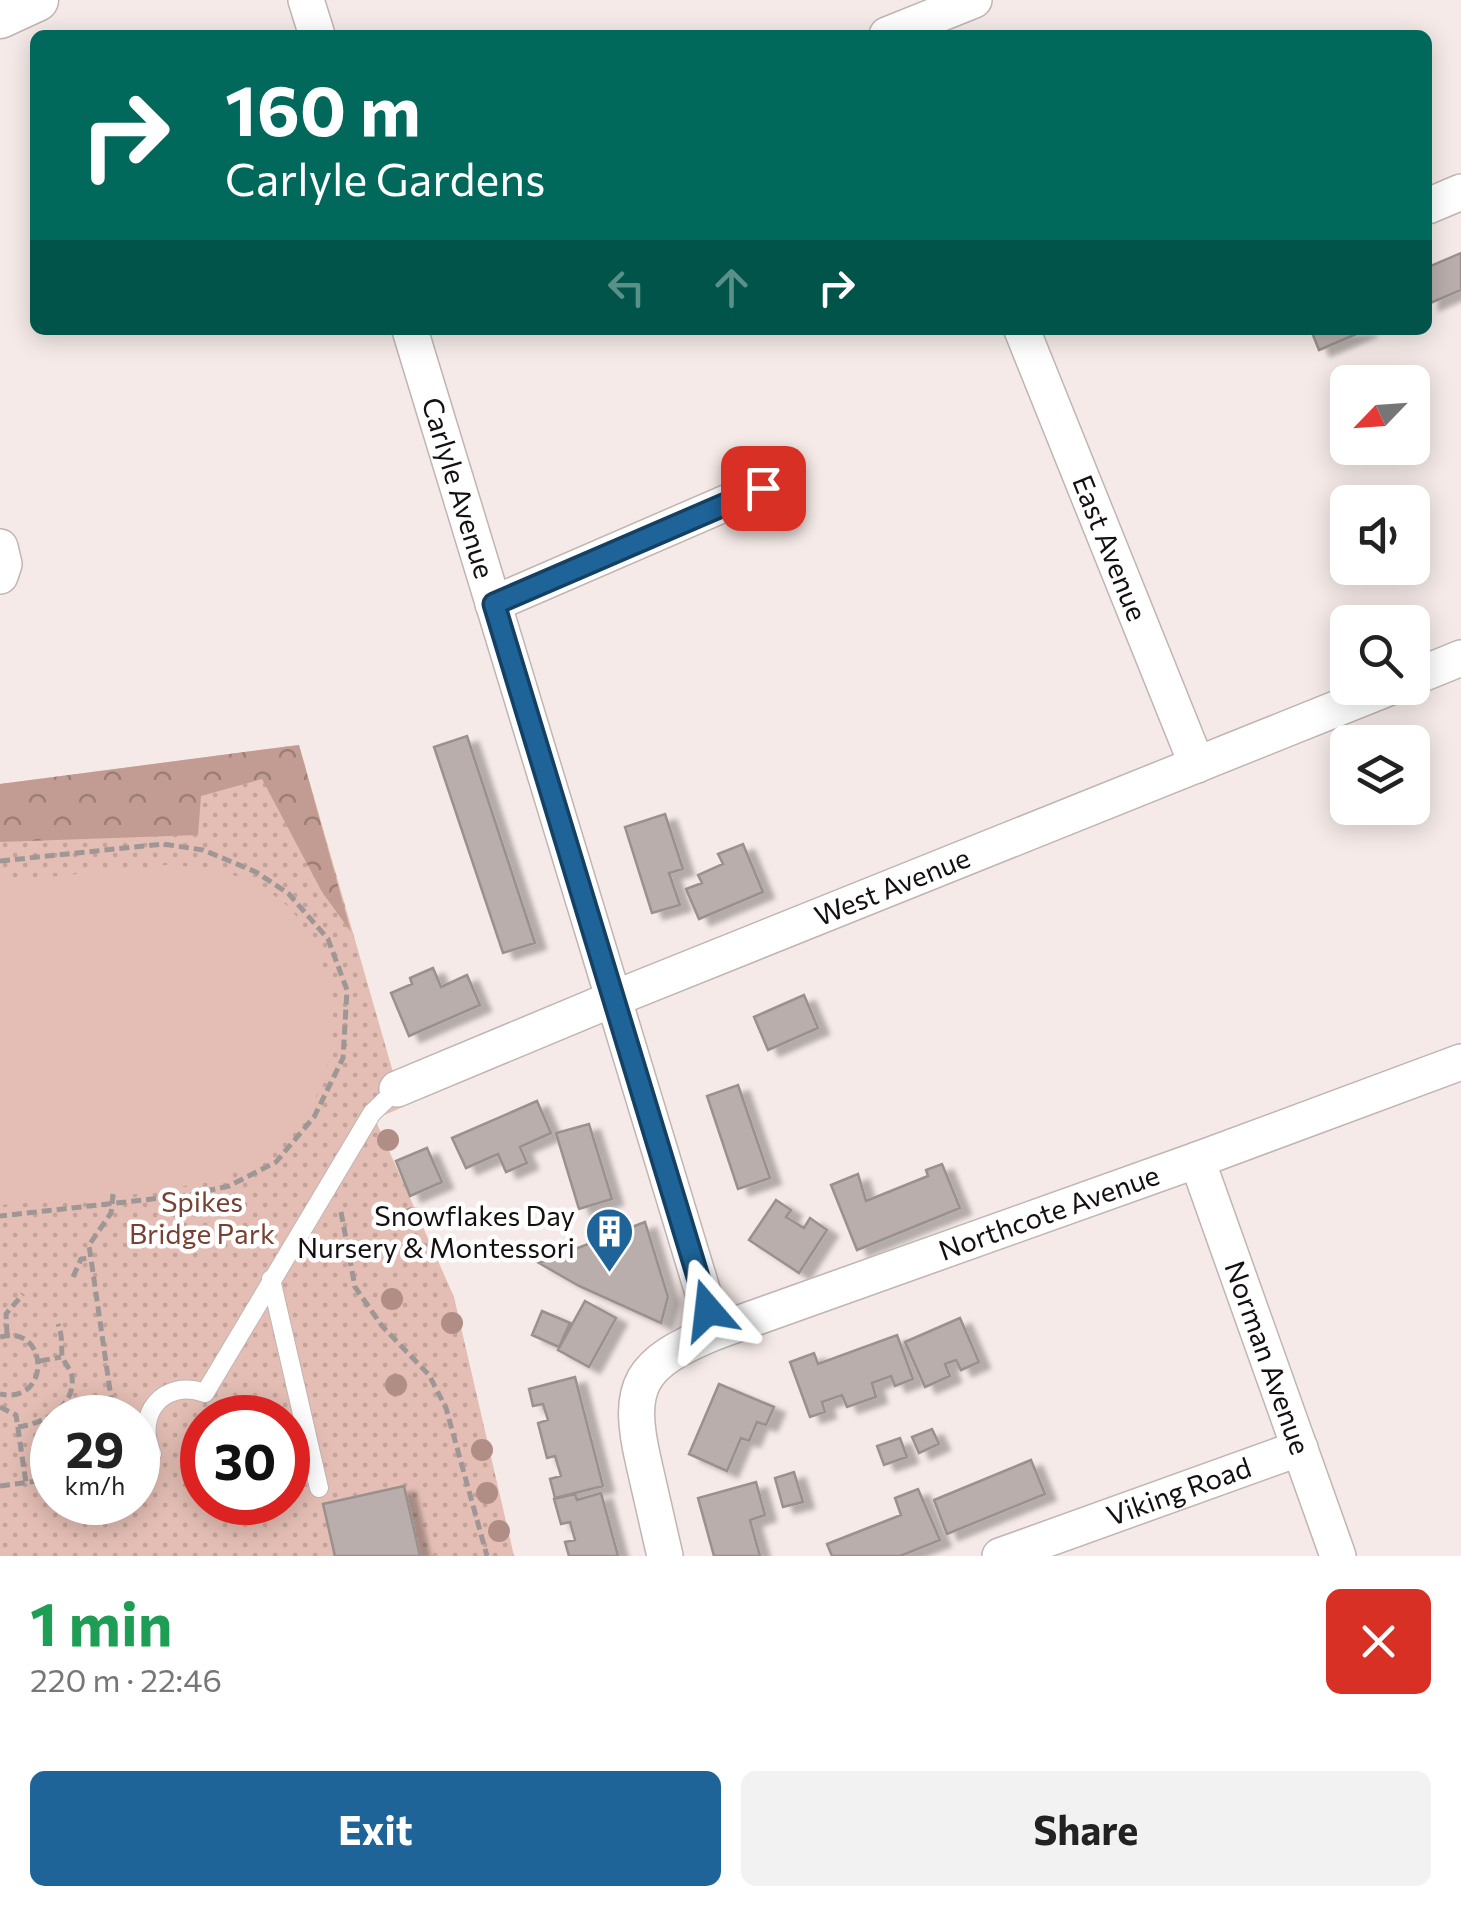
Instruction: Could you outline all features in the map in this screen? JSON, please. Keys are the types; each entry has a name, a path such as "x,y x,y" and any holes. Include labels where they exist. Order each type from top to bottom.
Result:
{"street":[{"path":"0,17 37,0"},
{"path":"306,0 316,30"},
{"path":"902,30 974,0"},
{"path":"1432,204 1461,192"},
{"name":"Carlyle Avenue","path":"412,335 715,1332"},
{"name":"East Avenue","path":"1024,335 1197,765"},
{"path":"494,604 763,488"},
{"path":"0,547 4,564 0,576"},
{"path":"1430,671 1461,658"},
{"name":"West Avenue","path":"397,1089 1346,705"},
{"name":"Northcote Avenue","path":"665,1556 635,1423 638,1392 645,1377 665,1356 715,1332 1461,1062"},
{"name":"Norman Avenue","path":"1197,1160 1338,1556"},
{"name":"Viking Road","path":"1000,1556 1300,1448"}],"lane":[{"path":"160,1398 178,1389 205,1393 372,1113 397,1089"},
{"path":"271,1278 319,1488"}],"path":[{"path":"0,862 163,844 202,850 256,872 289,894 328,940 348,990 343,1058 314,1117 276,1162 228,1186 188,1195 0,1216"},
{"path":"334,1178 355,1287 382,1326 429,1375 446,1408 487,1556"},
{"path":"111,1395 89,1244 112,1214 114,1194"},
{"path":"73,1276 81,1260 90,1258"},
{"path":"0,1394 13,1397 34,1382 39,1361 32,1344 21,1336 4,1336 6,1314 23,1294"},
{"path":"18,1427 46,1419 71,1393 72,1378 62,1358 65,1342 58,1324"},
{"path":"39,1361 62,1358"},
{"path":"13,1397 26,1483"},
{"path":"0,1407 16,1415"},
{"path":"0,1486 30,1482"}],"green space":[{"name":"Spikes Bridge Park","path":"299,745 403,1107 375,1119 454,1297 514,1556 0,1556 0,784"},
{"path":"299,745 351,932 322,892 262,779 201,796 198,835 0,842 0,784"},
{"path":"166,865 212,870 253,883 280,900 301,923 326,976 331,1004 332,1033 320,1088 289,1136 267,1155 211,1180 139,1194 0,1205 0,882"}],"building":[{"path":"1461,253 1461,290 1432,302 1432,265"},
{"path":"1313,335 1354,335 1319,350"},
{"path":"467,736 535,943 503,953 434,747"},
{"path":"665,814 683,869 669,873 680,905 652,913 625,827"},
{"path":"743,844 763,892 699,919 686,889 702,883 698,875 723,864 718,854"},
{"path":"433,968 441,987 467,975 480,1005 409,1036 391,993 412,984 410,978"},
{"path":"804,995 818,1028 768,1050 754,1017"},
{"path":"738,1085 770,1178 738,1189 707,1096"},
{"path":"537,1101 551,1133 520,1147 527,1163 506,1172 498,1154 466,1168 452,1138"},
{"path":"589,1124 612,1199 579,1209 556,1133"},
{"path":"427,1148 442,1182 410,1196 396,1161"},
{"path":"942,1164 960,1208 857,1250 831,1185 858,1174 866,1201 928,1176 926,1170"},
{"path":"776,1200 791,1210 786,1217 804,1228 810,1218 827,1230 799,1273 749,1240"},
{"name":"Snowflakes Day Nursery & Montessori","path":"645,1222 668,1297 661,1323 539,1263"},
{"path":"585,1301 616,1318 589,1367 558,1350"},
{"path":"542,1311 570,1323 559,1347 532,1335"},
{"path":"960,1318 979,1362 961,1370 956,1360 945,1364 950,1376 925,1387 905,1342"},
{"path":"897,1335 913,1379 895,1386 891,1376 872,1383 876,1397 847,1407 842,1395 822,1402 825,1412 810,1417 790,1362 814,1353 818,1364"},
{"path":"575,1377 603,1486 555,1498 550,1479 561,1476 555,1456 547,1458 538,1423 548,1420 543,1404 533,1406 529,1389"},
{"path":"719,1384 774,1407 766,1425 757,1422 749,1441 741,1438 727,1471 689,1454"},
{"path":"932,1429 939,1444 919,1453 912,1437"},
{"path":"900,1438 907,1457 884,1465 877,1446"},
{"path":"1031,1460 1045,1494 947,1534 934,1500"},
{"path":"794,1472 803,1502 783,1507 775,1478"},
{"path":"756,1482 765,1515 750,1520 760,1556 714,1556 698,1498"},
{"path":"404,1486 420,1556 335,1556 323,1504"},
{"path":"918,1489 940,1540 900,1556 832,1556 827,1544 901,1515 895,1498"},
{"path":"601,1493 618,1556 569,1556 565,1542 575,1540 570,1522 561,1524 554,1499 575,1494 577,1500"}],"place":[{"name":"Snowflakes Day Nursery & Montessori","path":"610,1274"}],"route":[{"path":"708,1310 494,604 763,488"}]}
